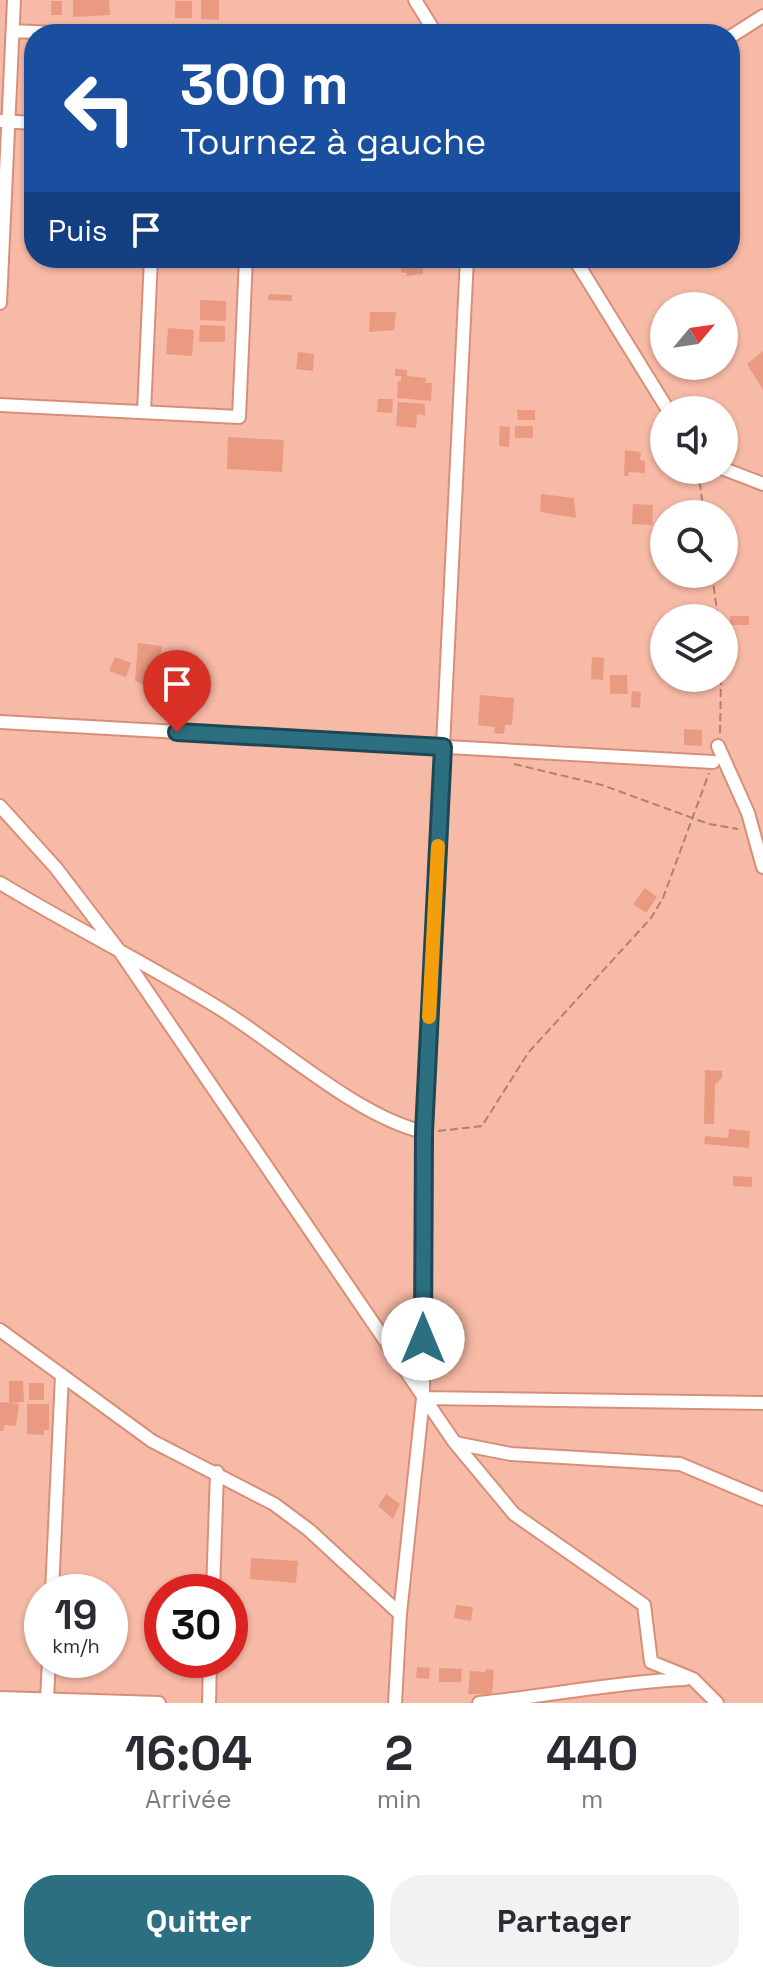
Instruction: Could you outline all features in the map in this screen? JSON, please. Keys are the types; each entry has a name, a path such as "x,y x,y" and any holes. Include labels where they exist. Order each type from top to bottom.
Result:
{"street":[{"path":"0,303 4,121 14,0"},
{"path":"415,0 430,24"},
{"path":"740,31 763,16"},
{"path":"13,31 24,32"},
{"path":"4,121 24,122"},
{"path":"144,412 151,268"},
{"path":"0,405 239,417 246,268"},
{"path":"395,1703 400,1614 423,1398 424,1132 467,268"},
{"path":"580,268 659,396"},
{"path":"738,474 763,484"},
{"path":"0,722 713,762"},
{"path":"718,746 754,832 763,867"},
{"path":"0,806 56,868 121,953 455,1443 514,1514 644,1605 651,1662 693,1679 717,1703"},
{"path":"0,883 222,1010 324,1080 400,1126 424,1132"},
{"path":"0,1330 152,1441 217,1472 286,1512 400,1614"},
{"path":"53,1574 62,1375"},
{"path":"423,1398 763,1403"},
{"path":"455,1443 511,1454 680,1464 763,1499"},
{"path":"214,1574 217,1472"},
{"path":"47,1699 48,1678"},
{"path":"209,1703 210,1678"},
{"path":"479,1703 550,1696 641,1681 693,1679"},
{"path":"0,1698 159,1703"}],"path":[{"path":"718,746 720,692"},
{"path":"424,1132 482,1126 528,1053 658,908 713,762"},
{"path":"515,765 602,785 692,818 754,832"}],"building":[{"path":"73,0 109,0 110,15 73,17"},
{"path":"201,0 219,0 219,20 201,19"},
{"path":"51,1 62,1 62,15 51,15"},
{"path":"175,1 192,1 192,18 175,18"},
{"path":"401,268 423,268 423,274 406,276 407,273 401,272"},
{"path":"269,294 292,295 292,301 268,300"},
{"path":"200,300 226,301 226,321 200,320"},
{"path":"370,312 396,312 394,330 369,332"},
{"path":"200,325 225,326 225,342 199,342"},
{"path":"168,328 194,330 192,356 166,354"},
{"path":"763,351 763,390 747,364"},
{"path":"298,352 314,354 313,371 296,369"},
{"path":"395,369 407,370 407,376 426,378 425,383 432,383 431,401 397,398 401,376 395,376"},
{"path":"378,399 393,399 392,413 377,412"},
{"path":"398,402 425,404 425,415 417,414 416,428 396,426"},
{"path":"517,410 535,410 535,420 518,420"},
{"path":"500,426 510,427 509,447 499,446"},
{"path":"515,426 533,426 533,438 515,438"},
{"path":"228,437 284,440 282,472 227,469"},
{"path":"625,450 641,452 640,460 645,461 645,473 629,472 628,476 624,476"},
{"path":"541,494 574,498 576,518 540,512"},
{"path":"633,504 650,505 650,525 632,524"},
{"path":"738,616 749,616 749,625 738,625"},
{"path":"138,643 162,646 157,690 135,681"},
{"path":"115,657 131,663 126,677 109,671"},
{"path":"592,657 604,658 603,680 591,679"},
{"path":"610,675 627,675 628,694 610,694"},
{"path":"632,691 641,692 640,708 631,707"},
{"path":"480,695 514,698 512,725 505,725 504,734 494,733 495,727 478,725"},
{"path":"684,729 702,730 702,746 684,745"},
{"path":"645,888 657,897 646,913 633,904"},
{"path":"705,1070 722,1071 722,1078 715,1084 714,1124 704,1124"},
{"path":"729,1129 750,1131 749,1148 704,1144 705,1136 728,1138"},
{"path":"733,1176 752,1177 752,1187 733,1186"},
{"path":"9,1381 23,1381 24,1402 9,1403"},
{"path":"29,1383 44,1383 44,1400 29,1400"},
{"path":"0,1402 19,1404 16,1426 5,1425 3,1431 0,1431"},
{"path":"27,1404 49,1404 49,1430 44,1430 44,1435 27,1434"},
{"path":"386,1494 400,1504 393,1519 378,1506"},
{"path":"251,1558 298,1561 296,1583 250,1579"},
{"path":"456,1605 473,1607 471,1621 454,1618"},
{"path":"417,1667 430,1668 429,1679 416,1678"},
{"path":"439,1668 462,1669 461,1682 439,1682"},
{"path":"486,1669 494,1670 492,1694 468,1694 470,1671 486,1672"}],"slow traffic":[{"path":"429,1017 438,846"}],"route":[{"path":"177,732 443,747 424,1132 423,1339"}]}
